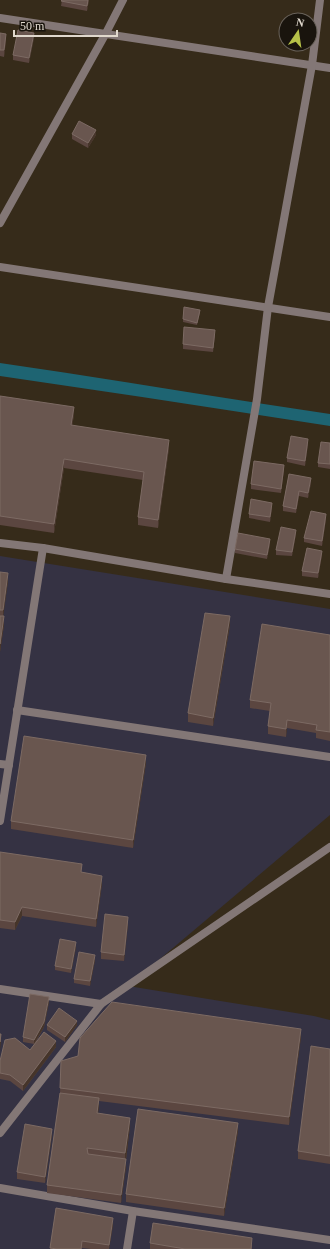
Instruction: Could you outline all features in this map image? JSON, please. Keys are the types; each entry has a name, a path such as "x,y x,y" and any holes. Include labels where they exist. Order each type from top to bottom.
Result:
{"street":[{"path":"0,223 123,0"},
{"path":"226,578 258,399 268,307 312,65 320,0"},
{"path":"0,18 330,68"},
{"path":"0,267 330,316"},
{"path":"0,543 43,548 330,594"},
{"path":"0,821 43,548"},
{"path":"17,710 330,757"},
{"path":"0,764 9,765"},
{"path":"0,1133 101,1004 330,848"},
{"path":"0,989 101,1004"},
{"path":"0,1188 133,1211 330,1240"},
{"path":"128,1249 133,1211"}],"shaded area":[{"path":"0,556 330,609 330,815 128,986 314,1016 330,1020 330,1249 0,1249"}],"water":[{"path":"0,363 330,414 330,426 0,376"}],"building":[{"path":"88,0 87,6 61,1"},
{"path":"18,30 34,33 29,58 13,55"},
{"path":"0,33 6,34 4,50 0,50"},
{"path":"79,121 96,130 88,143 72,134"},
{"path":"184,307 200,310 197,323 183,319"},
{"path":"184,327 215,330 213,348 183,344"},
{"path":"0,396 74,407 71,425 169,440 158,520 138,517 144,472 64,459 54,524 0,516"},
{"path":"291,436 308,439 305,461 287,458"},
{"path":"321,442 330,443 330,464 318,463"},
{"path":"254,461 284,465 281,489 251,484"},
{"path":"289,474 311,478 308,493 299,491 296,509 283,506"},
{"path":"251,499 272,503 270,517 249,514"},
{"path":"311,511 326,514 322,541 304,538"},
{"path":"281,527 296,530 292,552 276,550"},
{"path":"238,533 270,539 267,555 235,549"},
{"path":"307,548 322,551 318,573 302,571"},
{"path":"0,572 8,573 3,610 0,610"},
{"path":"205,613 230,616 213,718 188,713"},
{"path":"0,616 4,616 0,644"},
{"path":"262,624 330,635 330,732 316,730 317,725 287,720 286,729 268,726 271,703 250,700"},
{"path":"24,736 146,755 133,840 11,821"},
{"path":"0,852 82,864 81,872 102,876 96,919 22,907 15,922 0,920"},
{"path":"105,914 128,917 124,955 101,952"},
{"path":"60,939 76,942 71,969 55,966"},
{"path":"79,952 95,955 90,981 74,979"},
{"path":"30,994 49,997 44,1022 34,1040 23,1037"},
{"path":"112,1002 301,1029 289,1117 60,1088 61,1061 78,1056 80,1038"},
{"path":"59,1008 77,1021 65,1037 47,1025"},
{"path":"44,1032 56,1041 23,1085 10,1075 0,1073 0,1061 5,1040 15,1038 30,1050"},
{"path":"311,1046 330,1049 330,1156 298,1151"},
{"path":"60,1093 99,1098 97,1113 130,1118 125,1153 87,1148 88,1154 126,1159 121,1195 47,1185"},
{"path":"138,1109 238,1123 224,1208 126,1194"},
{"path":"25,1124 52,1129 45,1177 17,1172"},
{"path":"56,1208 113,1218 109,1245 82,1241 81,1249 50,1248"},
{"path":"153,1223 252,1238 251,1249 185,1249 150,1243"}]}
